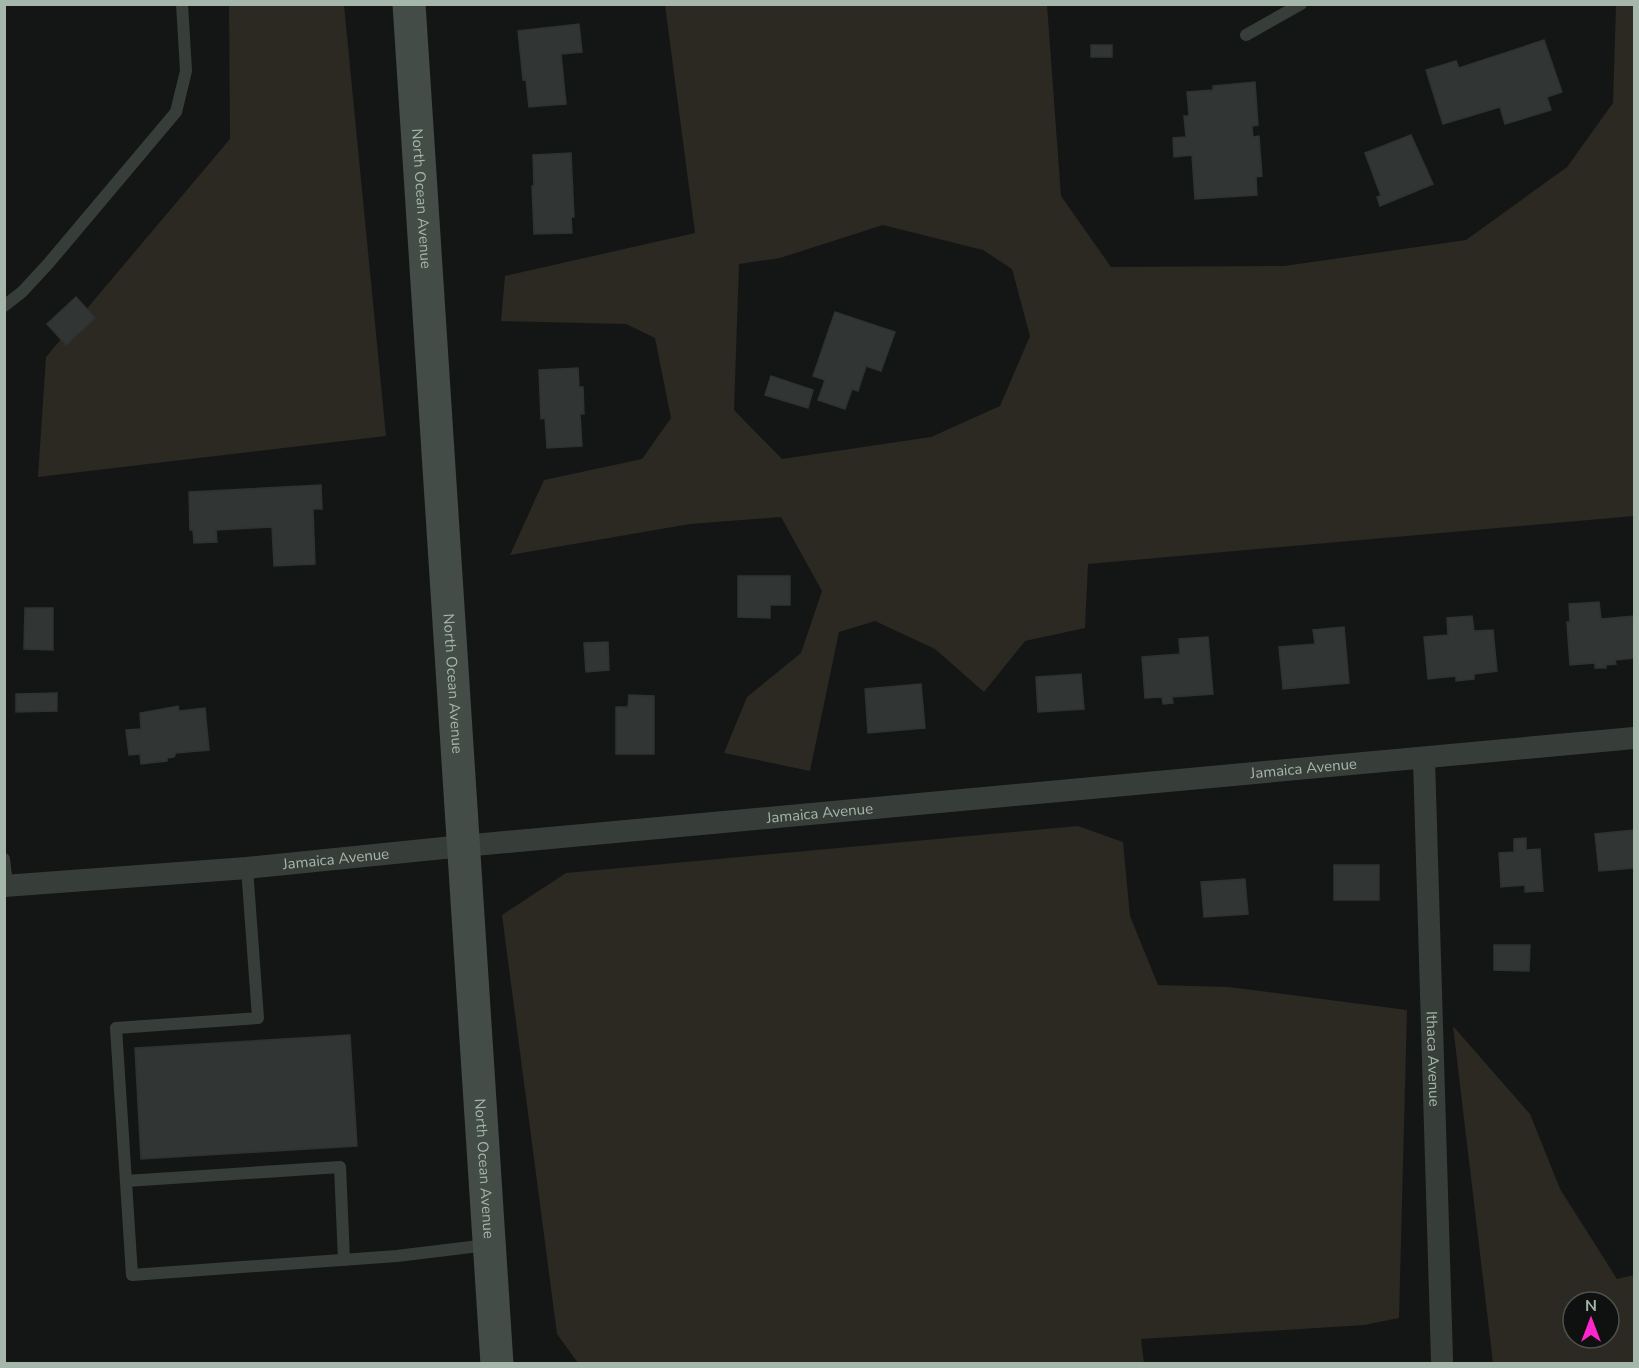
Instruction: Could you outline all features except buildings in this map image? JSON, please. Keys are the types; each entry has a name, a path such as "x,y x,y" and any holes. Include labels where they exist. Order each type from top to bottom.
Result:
{"main road":[{"name":"North Ocean Avenue","path":"409,4 497,1364"}],"street":[{"name":"Jamaica Avenue","path":"6,886 247,868 1635,738"},
{"name":"Ithaca Avenue","path":"1424,759 1442,1360"}],"lane":[{"path":"4,306 22,292 48,264 176,112 186,71 182,4"},
{"path":"1246,35 1301,4"},
{"path":"4,859 6,886"},
{"path":"247,868 258,1018 116,1028 132,1275 397,1256 489,1245"},
{"path":"126,1181 340,1167 344,1260"}],"shaded area":[{"path":"229,5 344,5 386,436 38,477 46,357 230,139"},
{"path":"665,5 1047,5 1061,196 1111,267 1284,266 1466,240 1567,167 1613,103 1616,5 1634,5 1634,516 1088,564 1085,628 1025,641 984,692 935,649 875,621 839,632 810,771 724,753 747,697 801,653 822,591 781,517 690,524 510,555 544,480 642,459 671,418 655,338 626,324 501,321 505,276 695,233","holes":["883,225 983,250 1012,269 1030,336 1000,406 931,437 782,459 734,410 739,264 780,258"]},
{"path":"1078,826 1123,842 1130,916 1158,985 1229,987 1407,1010 1399,1318 1364,1325 1141,1339 1144,1363 578,1363 557,1334 502,915 566,873"},
{"path":"1453,1026 1530,1114 1560,1189 1617,1279 1634,1275 1634,1363 1493,1363"}]}
